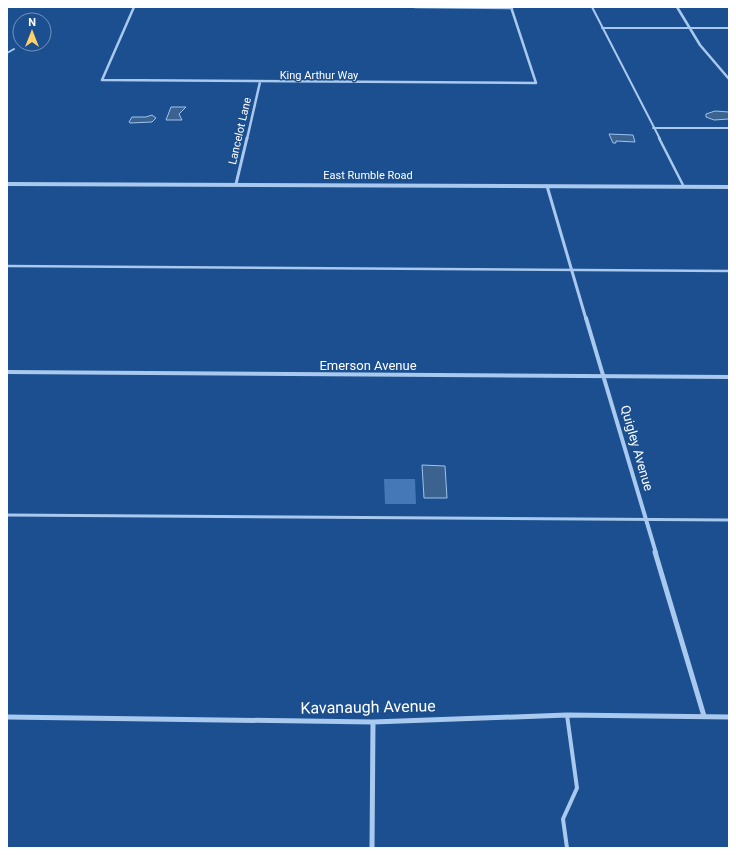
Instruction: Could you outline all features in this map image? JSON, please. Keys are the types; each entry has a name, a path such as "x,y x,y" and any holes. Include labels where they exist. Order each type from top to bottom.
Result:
{"street":[{"name":"King Arthur Way","path":"134,7 102,80 536,83 512,7"},
{"path":"416,7 512,7"},
{"path":"677,7 694,39 711,61 729,79"},
{"name":"Lancelot Lane","path":"236,184 260,82"},
{"name":"East Rumble Road","path":"7,184 729,187"},
{"name":"Quigley Avenue","path":"547,186 704,716"},
{"name":"Emerson Avenue","path":"7,372 729,377"},
{"name":"Kavanaugh Avenue","path":"7,717 373,722 567,715 729,717"},
{"path":"372,848 373,722"}],"lane":[{"path":"592,7 684,187"},
{"path":"602,28 729,28"},
{"path":"653,128 729,128"},
{"path":"7,266 729,271"},
{"path":"7,515 729,520"},
{"path":"567,715 577,788 563,819 568,848"}],"water":[{"path":"171,107 186,107 179,114 182,120 166,120"},
{"path":"715,111 729,112 729,119 714,120 706,117 706,114"},
{"path":"152,115 156,118 152,122 129,122 132,117 146,117"},
{"path":"609,134 633,135 635,142 616,141 616,143 613,143"},
{"path":"422,465 445,466 447,498 424,498"}],"building":[{"path":"384,479 415,479 416,504 385,504"}]}
